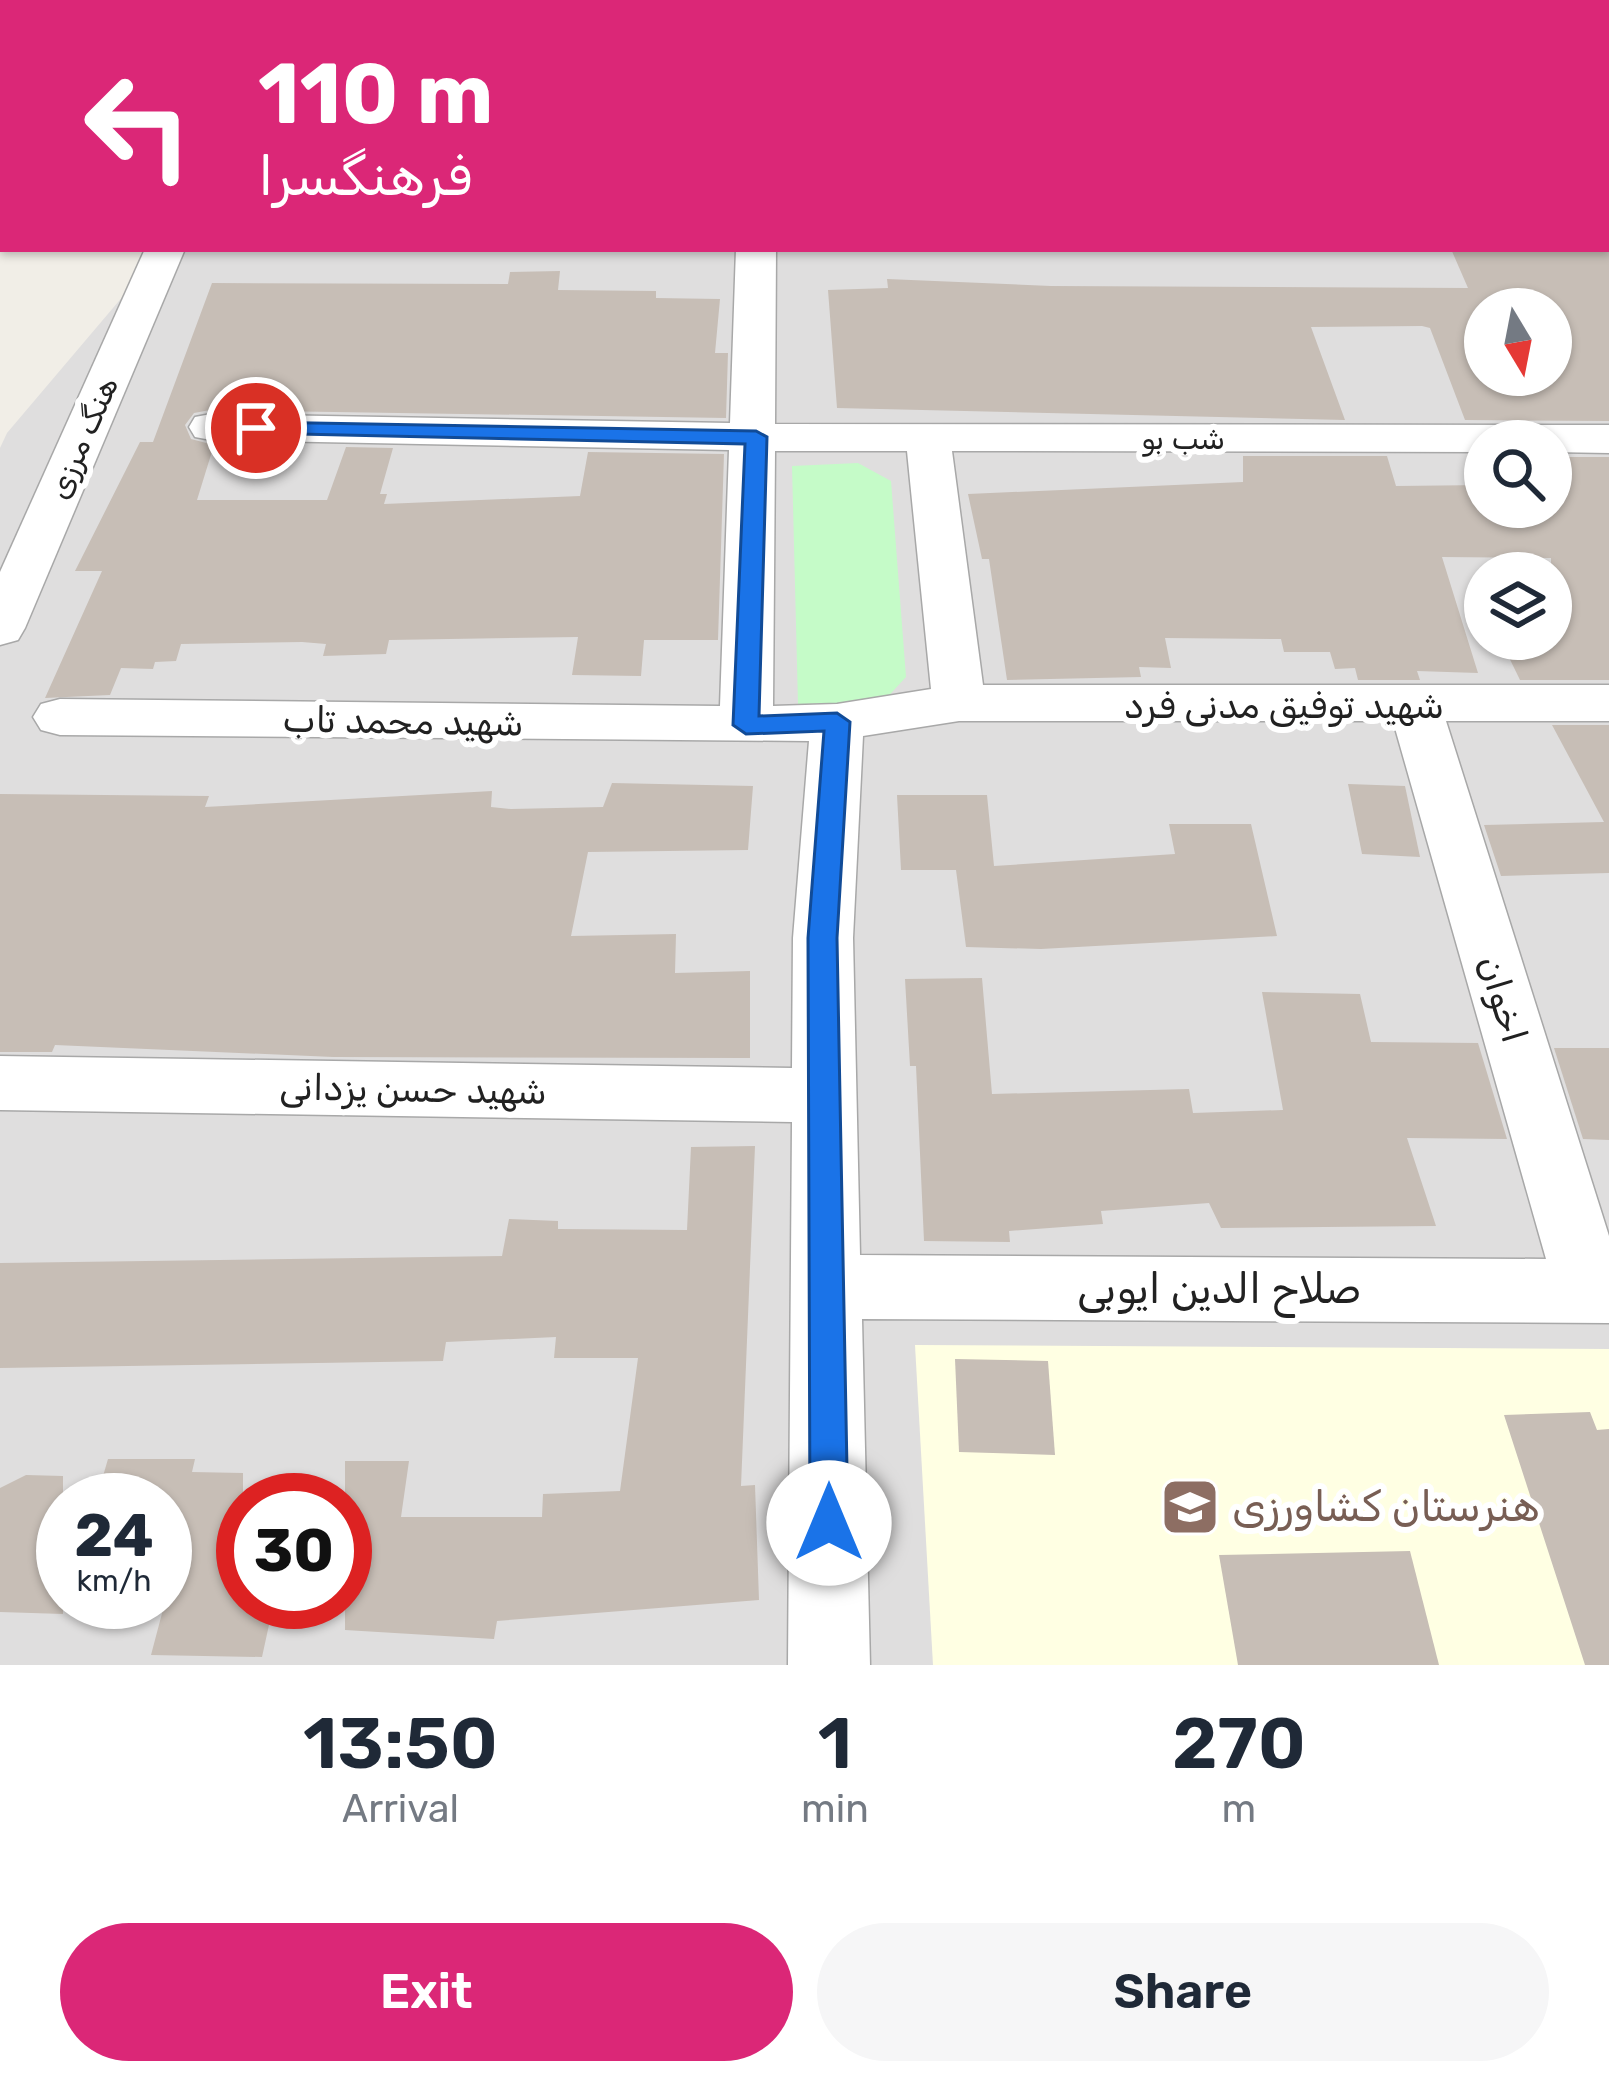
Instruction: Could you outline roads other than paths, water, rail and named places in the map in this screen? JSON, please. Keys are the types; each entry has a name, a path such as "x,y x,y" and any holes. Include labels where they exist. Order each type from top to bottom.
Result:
{"street":[{"name":"هنگ مرزی","path":"0,628 164,252"},
{"path":"746,725 756,437 756,252"},
{"name":"شب بو","path":"211,428 756,437 1609,439"},
{"path":"928,438 959,703"},
{"name":"شهید توفیق مدنی فرد","path":"837,722 959,703 1609,703"},
{"name":"اخوان","path":"1415,706 1600,1291"},
{"name":"شهید محمد تاب","path":"60,717 837,722"},
{"path":"829,1665 823,938 837,722"},
{"name":"شهید حسن یزدانی","path":"0,1083 825,1096"},
{"name":"صلاح الدین ایوبی","path":"829,1287 1600,1291"}],"place":[{"name":"هنرستان کشاورزی","path":"1190,1507"}]}
